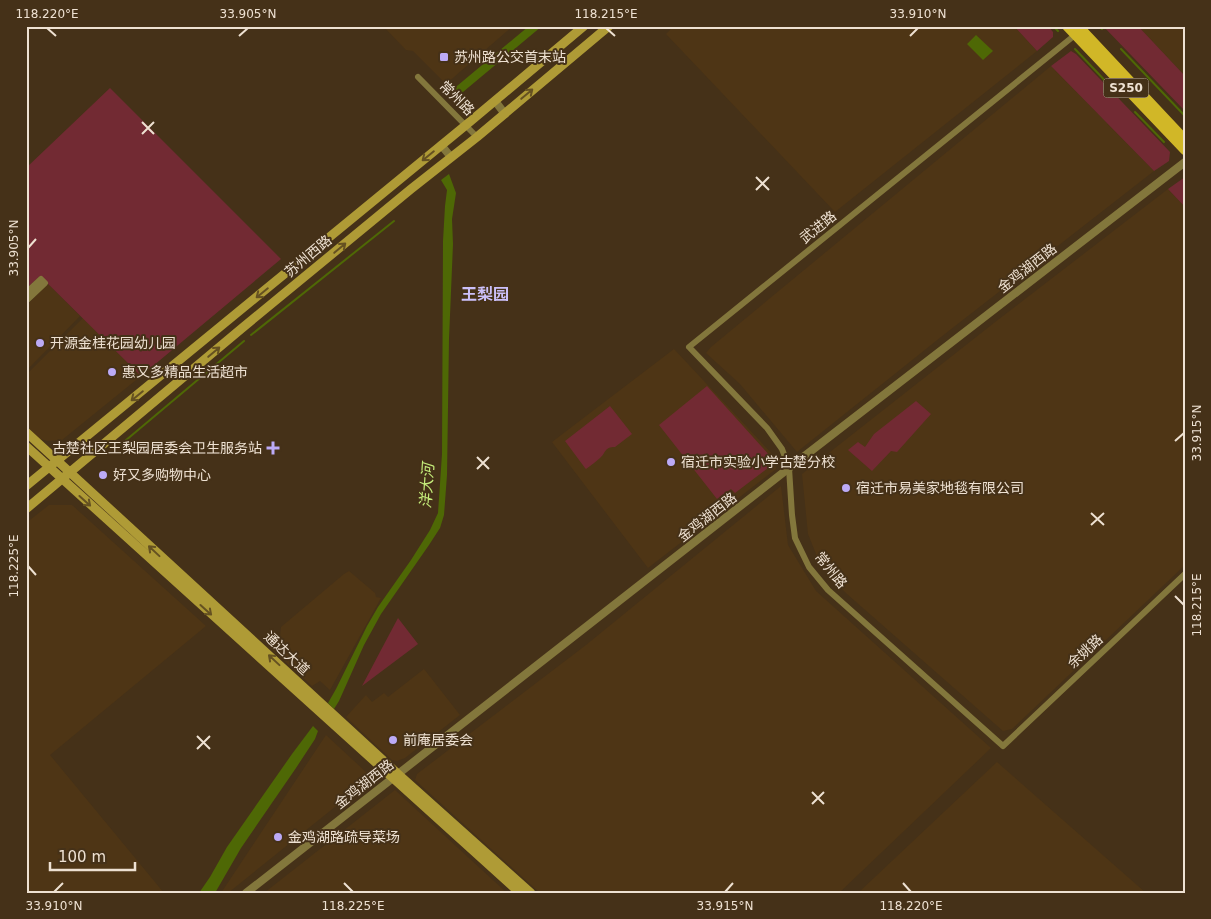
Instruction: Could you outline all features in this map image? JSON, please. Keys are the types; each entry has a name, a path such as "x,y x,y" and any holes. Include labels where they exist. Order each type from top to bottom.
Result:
{"main road":[{"name":"苏州西路","path":"26,486 584,26"},
{"name":"苏州西路","path":"26,509 610,26"},
{"name":"S250","path":"1067,26 1077,31 1185,140"},
{"name":"S250","path":"1077,31 1185,150"},
{"name":"通达大道","path":"26,432 520,893"},
{"name":"通达大道","path":"26,446 395,776 531,893"}],"street":[{"name":"武进路","path":"689,347 964,126 1077,31"},
{"name":"常州路","path":"418,77 477,137"},
{"path":"494,101 505,114"},
{"path":"441,145 451,157"},
{"name":"金鸡湖西路","path":"246,893 789,468 1185,162"},
{"path":"26,293 40,279 45,283 26,301"},
{"name":"常州路","path":"689,347 767,428 782,449 789,468 795,538 809,567 828,590 1003,746"},
{"name":"余姚路","path":"1003,746 1185,574"}],"shaded area":[{"path":"383,26 513,26 446,84 413,51 406,50"},
{"path":"529,26 542,26 457,97 451,91"},
{"path":"674,26 1014,26 1037,51 835,212 666,34"},
{"path":"1014,26 1048,26 1053,32 1053,37 1037,51"},
{"path":"1103,26 1138,26 1185,76 1185,111"},
{"path":"1138,26 1185,26 1185,76"},
{"path":"976,35 993,51 983,60 967,44"},
{"path":"1071,51 1170,152 1169,161 1154,171 1051,66"},
{"path":"1051,66 1154,171 797,452 740,384 706,353"},
{"path":"110,88 281,259 141,376 40,276 26,289 26,168"},
{"path":"449,174 456,193 452,219 447,475 444,515 440,528 381,614 334,709 328,703 367,626 430,530 438,513 442,454 443,241 447,190 441,180"},
{"path":"1185,177 1185,207 1168,189"},
{"path":"1168,189 1185,207 1185,565 1012,729 1003,731 831,578 818,559 808,534 802,474"},
{"name":"开源金桂花园幼儿园","path":"48,284 80,316 26,371 26,306"},
{"path":"83,318 141,376 62,440 47,441 38,438 26,427 26,375"},
{"name":"宿迁市实验小学古楚分校","path":"674,349 774,456 776,469 648,568 552,442"},
{"path":"707,386 771,457 772,465 735,493 731,489 717,499 659,425"},
{"path":"916,401 931,414 897,452 891,451 872,471 848,450 858,442 865,447 874,434"},
{"path":"610,406 632,434 615,447 607,449 600,458 586,469 565,441"},
{"path":"781,486 788,545 816,591 991,748 839,893 540,893 415,780 417,774 586,645"},
{"path":"49,505 72,505 206,626 50,755 164,893 26,893 26,523"},
{"path":"349,571 375,593 376,597 381,598 330,690 320,681 312,686 269,647 280,637 281,627"},
{"path":"398,618 418,644 362,686 381,650"},
{"path":"424,669 460,715 405,758 397,761 392,760 346,717 366,695 372,702 384,693 388,697"},
{"path":"313,726 318,731 315,739 241,848 215,893 199,893 227,847"},
{"name":"金鸡湖路疏导菜场","path":"326,735 367,773 368,778 366,782 228,893 221,893"},
{"path":"997,762 1146,893 858,893"},
{"path":"395,790 507,893 264,893"}],"waterway":[{"path":"1053,26 1058,31"},
{"path":"1099,26 1102,29"},
{"path":"1075,49 1112,88"},
{"path":"1121,49 1185,116"},
{"path":"1135,112 1164,142"},
{"path":"251,335 394,221"},
{"path":"119,446 244,341"}],"place":[{"name":"苏州路公交首末站","path":"444,57"},
{"name":"开源金桂花园幼儿园","path":"40,343"},
{"name":"惠又多精品生活超市","path":"112,372"},
{"name":"古楚社区王梨园居委会卫生服务站","path":"273,448"},
{"name":"宿迁市实验小学古楚分校","path":"671,462"},
{"name":"好又多购物中心","path":"103,475"},
{"name":"宿迁市易美家地毯有限公司","path":"846,488"},
{"name":"前庵居委会","path":"393,740"},
{"name":"金鸡湖路疏导菜场","path":"278,837"}],"district":[{"name":"王梨园","path":"485,294"}],"water label":[{"name":"洋大河","path":"427,486"}]}
